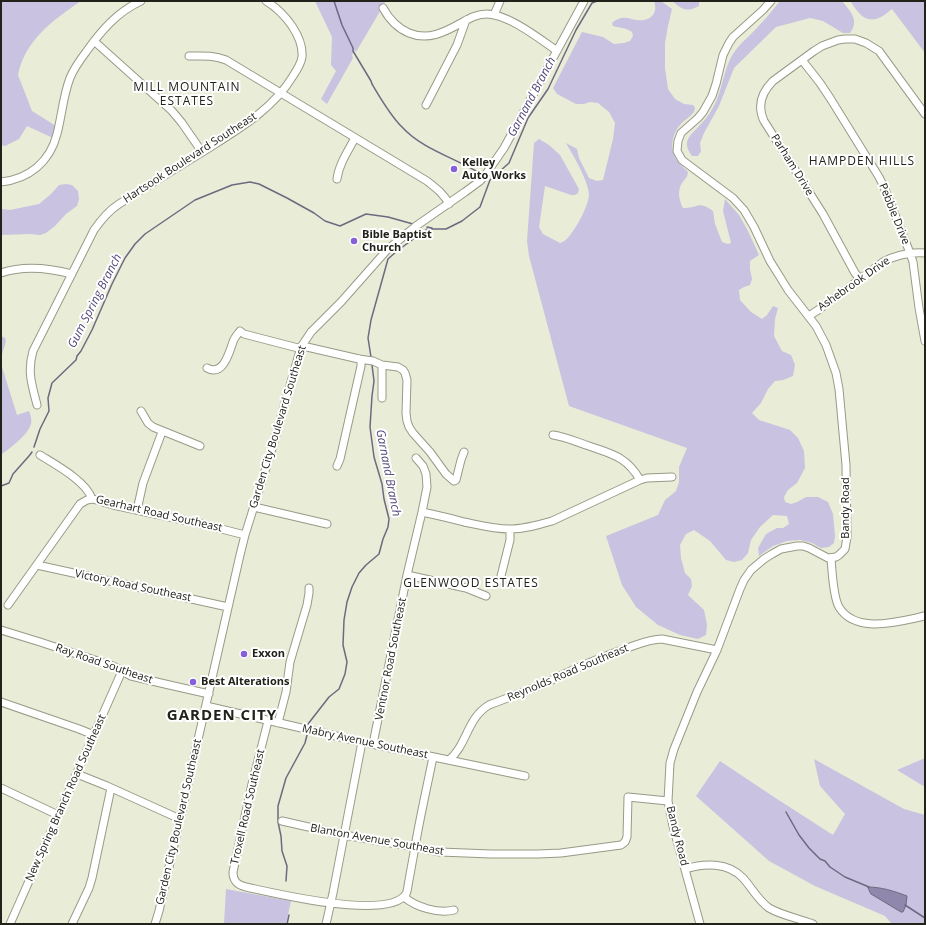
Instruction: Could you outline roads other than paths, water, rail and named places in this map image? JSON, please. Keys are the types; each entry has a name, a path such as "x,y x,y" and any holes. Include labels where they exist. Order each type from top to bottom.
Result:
{"street":[{"path":"1,182 13,180 29,174 46,157 56,138 63,100 76,65 108,24 125,10 141,1"},
{"name":"Hartsook Boulevard Southeast","path":"37,405 30,375 31,359 36,344 94,230 106,215 118,204 253,119 286,88 298,69 302,50 299,37 291,24 266,1"},
{"path":"494,14 500,1"},
{"name":"Garden City Boulevard Southeast","path":"155,924 245,535 271,452 301,347 311,332 387,250 408,232 480,181 504,148 584,1"},
{"name":"Bandy Road","path":"700,924 673,826 668,801 670,763 674,749 747,574 755,566 772,554 786,548 796,546 809,548 823,556 831,558 836,557 845,549 847,536 846,465 840,400 836,373 832,360 821,336 780,277 766,254 750,220 740,205 722,189 682,160 677,151 679,137 686,128 698,118 707,106 716,84 723,55 729,43 733,37 771,1"},
{"path":"383,8 390,19 399,28 419,36 431,36 438,34 478,15 494,14 507,18 557,51"},
{"path":"426,105 457,45 466,20"},
{"name":"Parham Drive","path":"860,279 855,273 823,214 764,121 760,111 762,97 767,86 814,51 822,46 838,40 852,39 874,47 882,55 925,114"},
{"path":"94,41 172,111 186,128 202,152"},
{"path":"189,56 208,55 226,60 432,185 443,194 449,204"},
{"name":"Pebble Drive","path":"802,60 827,93 879,176 884,187 913,262 914,278 924,325 925,341"},
{"path":"337,180 343,160 355,138"},
{"name":"Ashebrook Drive","path":"808,316 883,262 896,256 910,253 925,253"},
{"path":"1,273 34,268 58,270 72,274"},
{"path":"207,368 210,370 216,370 224,363 230,353 235,338 240,332 298,348 307,347 400,368 405,373 407,380 406,421 413,433 430,452 446,474 454,481 456,480 464,452"},
{"path":"337,466 340,459 361,366 361,361 359,359"},
{"path":"382,365 382,398"},
{"path":"141,411 148,423 153,428 200,446"},
{"path":"137,510 143,483 162,432"},
{"path":"553,434 617,456 633,469 640,480"},
{"name":"Gearhart Road Southeast","path":"40,455 71,475 88,491 92,499 245,535"},
{"name":"Ventnor Road Southeast","path":"374,744 407,575 427,487 426,474 423,466 416,458"},
{"path":"422,512 477,525 510,529 552,521 640,480 647,478 672,477"},
{"path":"8,606 80,504 92,499"},
{"path":"254,507 327,524"},
{"path":"500,580 510,540 510,529"},
{"path":"831,558 836,599 842,611 851,618 863,623 880,624 925,616"},
{"name":"Victory Road Southeast","path":"37,565 228,607"},
{"path":"407,575 474,590 486,596"},
{"path":"278,723 286,692 290,662 307,606 310,592 309,588"},
{"name":"Ray Road Southeast","path":"1,630 113,666 131,676 209,694"},
{"name":"Reynolds Road Southeast","path":"449,760 458,751 475,717 483,708 562,676 571,670 618,651 656,639 716,650"},
{"name":"New Spring Branch Road Southeast","path":"10,924 122,671"},
{"path":"1,702 94,735"},
{"name":"Mabry Avenue Southeast","path":"206,706 362,742 525,776"},
{"name":"Troxell Road Southeast","path":"268,720 233,876 240,886 331,903"},
{"path":"326,924 362,742"},
{"path":"331,903 352,906 388,904 399,900 408,891 415,846 433,757"},
{"path":"77,774 180,818"},
{"path":"1,788 58,815"},
{"path":"72,924 89,888 92,878 111,788"},
{"name":"Blanton Avenue Southeast","path":"282,821 440,852 484,854 561,853 621,845 626,839 628,797 668,801"},
{"path":"685,869 695,866 719,865 734,870 756,896 768,907 780,914 813,924"},
{"path":"404,896 413,903 437,911 447,912 454,910"}],"waterway":[{"path":"334,1 353,51 382,101 398,122 410,135 420,142 481,174"},
{"name":"Garnand Branch","path":"371,357 368,338 371,320 388,259 427,229 446,229 462,221 480,207 490,180 509,163 528,118 548,89 576,30 592,3 597,1"},
{"name":"Gum Spring Branch","path":"34,447 40,429 49,411 48,398 52,383 76,360 92,330 125,258 135,244 145,234 195,200 232,185 250,182 259,184 314,213 325,221 340,226 366,214 388,217 413,224"},
{"name":"Gum Spring Branch","path":"427,227 432,228"},
{"name":"Garnand Branch","path":"308,726 329,697 339,689 345,674 347,662 343,645 344,620 347,602 359,573 379,554 388,527 389,519 382,484 374,457 370,427 374,381 372,365"},
{"name":"Gum Spring Branch","path":"1,486 9,483 13,474 32,452"},
{"name":"Garnand Branch","path":"286,881 287,866 282,851 278,822 278,806 286,778 305,743 307,735"},
{"path":"786,812 799,835 820,859 825,861 830,867 845,877 869,887"},
{"path":"905,905 925,918"},
{"name":"Garnand Branch","path":"287,924 289,915"}],"place":[{"name":"Kelley Auto Works","path":"454,169"},
{"name":"Bible Baptist Church","path":"354,241"},
{"name":"Exxon","path":"244,654"},
{"name":"Best Alterations","path":"193,682"}],"district":[{"name":"MILL MOUNTAIN ESTATES","path":"187,95"},
{"name":"HAMPDEN HILLS","path":"862,162"},
{"name":"GLENWOOD ESTATES","path":"471,584"},
{"name":"GARDEN CITY","path":"222,716"}]}
